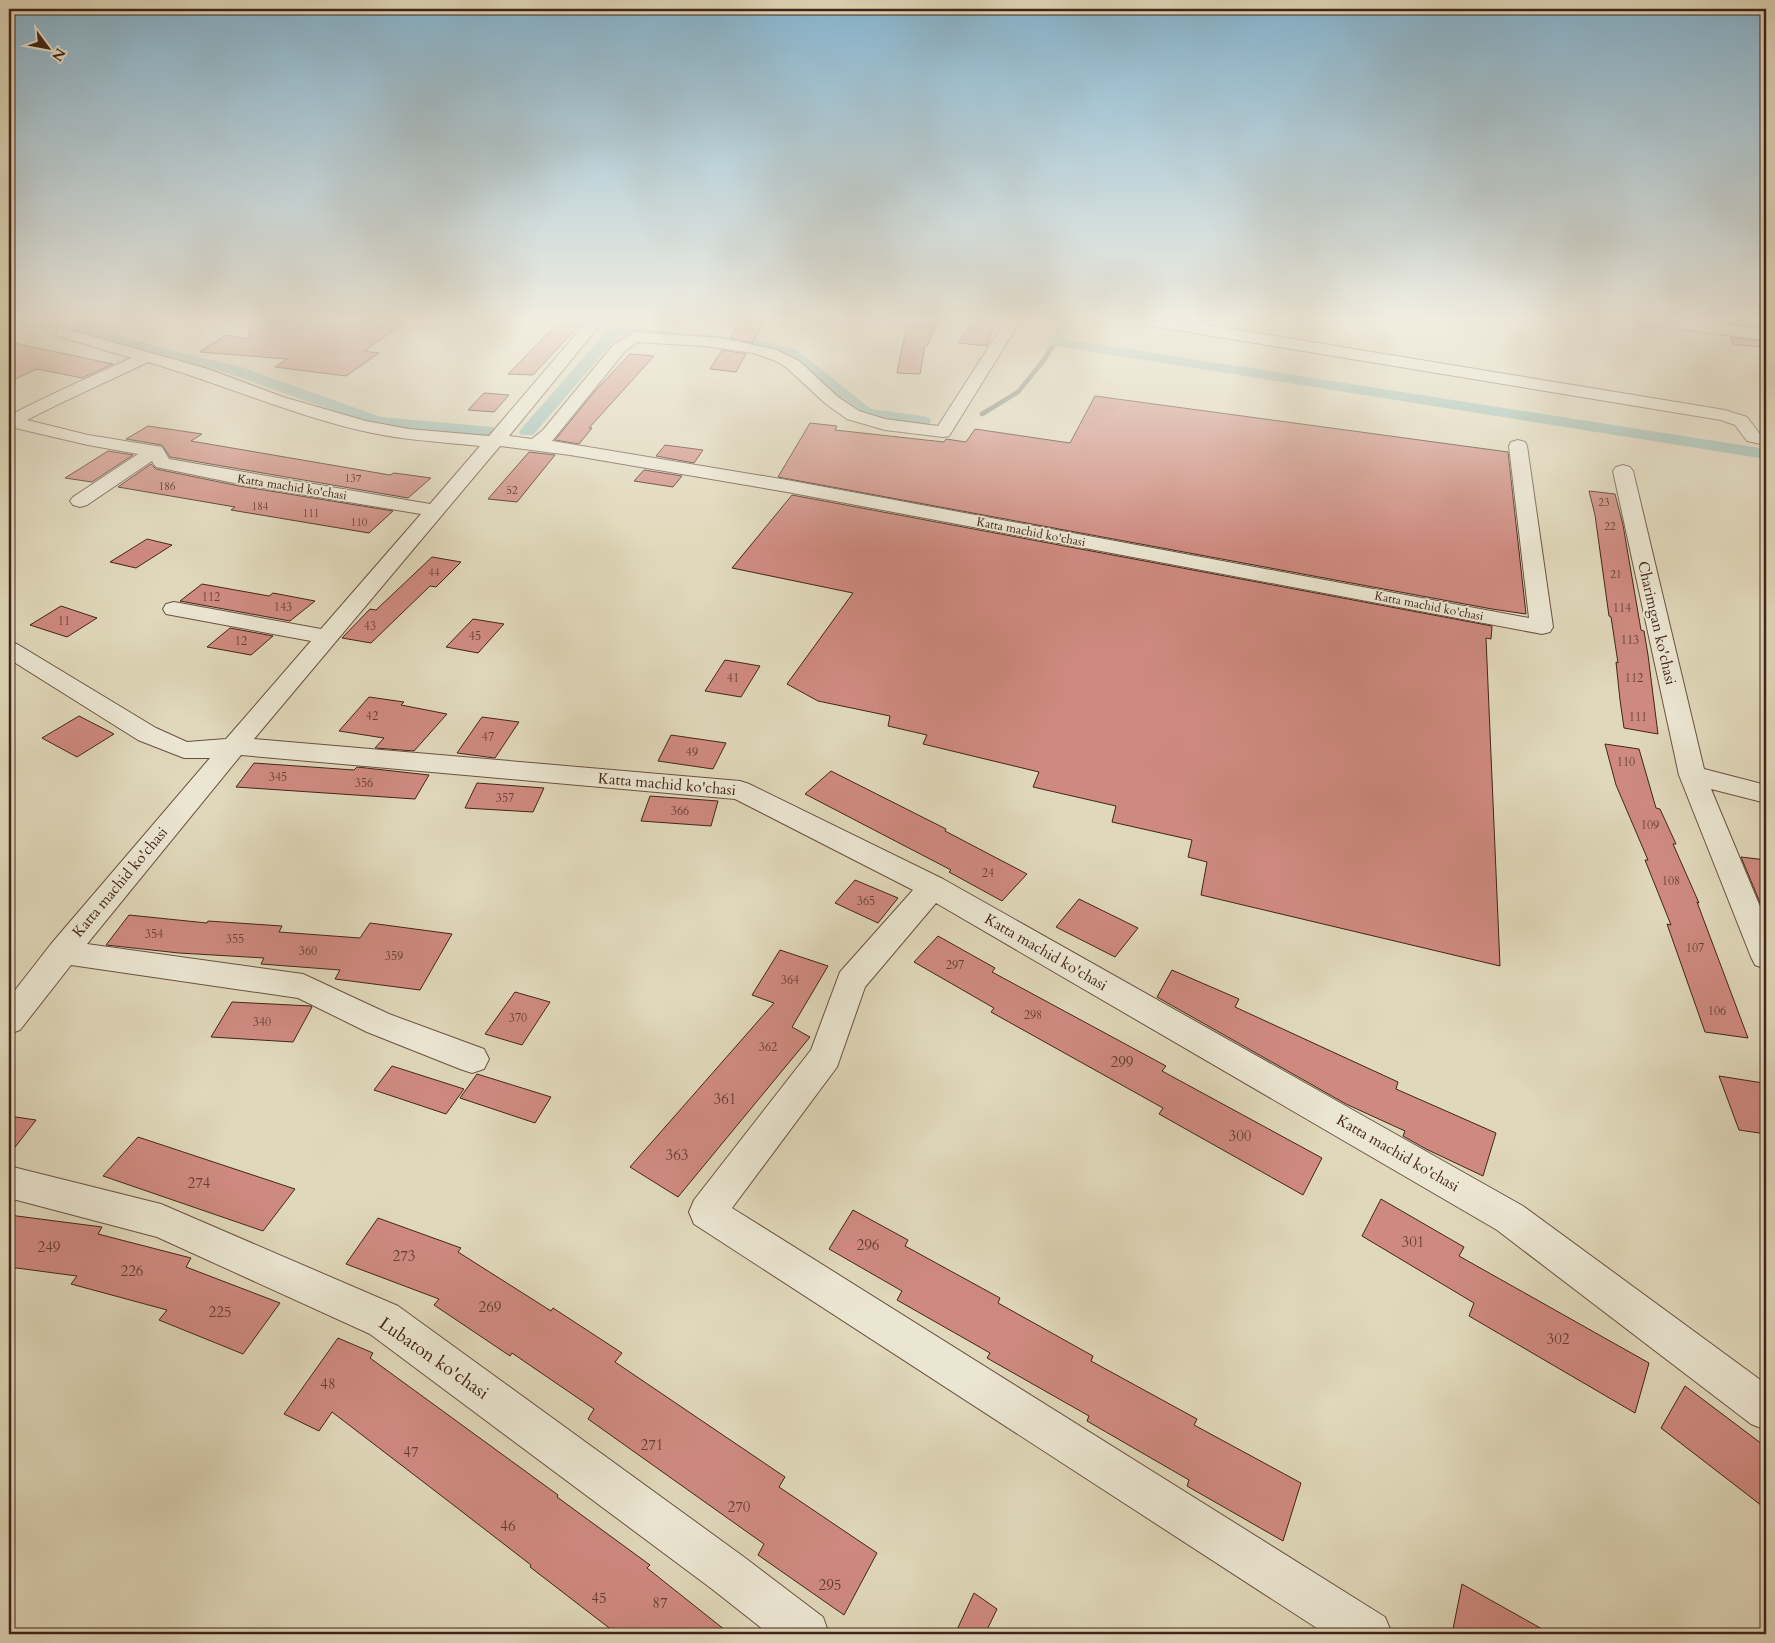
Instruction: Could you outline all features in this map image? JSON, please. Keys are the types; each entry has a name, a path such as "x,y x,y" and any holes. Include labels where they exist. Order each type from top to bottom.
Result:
{"street":[{"name":"Katta machid ko'chasi","path":"11,419 58,397"},
{"path":"265,397 364,426 409,434 496,441"},
{"name":"Katta machid ko'chasi","path":"9,1021 62,952 234,746 533,397"},
{"path":"536,444 548,434 579,397"},
{"path":"828,397 852,414 870,421 943,432 965,397"},
{"path":"1615,397 1725,415 1741,422 1753,438 1766,440"},
{"name":"Katta machid ko'chasi","path":"11,419 21,424 79,437 155,451 163,463 239,478 436,511"},
{"name":"Katta machid ko'chasi","path":"496,441 536,444 788,486 1542,627 1518,446"},
{"path":"80,501 155,451"},
{"name":"Charimgan ko'chasi","path":"1623,471 1692,775 1766,957"},
{"path":"174,609 326,637"},
{"name":"Katta machid ko'chasi","path":"9,649 147,734 184,750 204,750 234,746 740,790 933,887 1510,1218 1766,1409"},
{"path":"1692,775 1766,794"},
{"path":"933,887 851,980 825,1057 707,1212 1368,1634"},
{"path":"62,952 303,986 378,1022 472,1059"},
{"name":"Lubaton ko'chasi","path":"9,1182 161,1221 384,1320 728,1573 806,1634"}],"building":[{"path":"481,397 508,397 494,412 468,410"},
{"path":"590,397 617,397 589,428 592,428 579,444 555,440"},
{"path":"1095,397 1100,397 1508,452 1526,614 778,477 810,423 837,426 835,430 944,442 946,439 966,442 975,429 1070,443"},
{"path":"148,426 202,434 191,441 390,475 394,473 431,478 408,498 170,457 162,445 126,439"},
{"path":"665,445 703,450 694,463 656,456"},
{"path":"108,451 133,455 92,482 65,478"},
{"path":"529,452 555,455 517,502 488,499"},
{"path":"151,464 156,469 239,486 393,511 369,533 231,510 235,507 118,487"},
{"path":"644,470 682,476 673,487 634,481"},
{"path":"1589,491 1615,494 1623,525 1641,630 1644,631 1658,734 1624,728 1616,662 1618,663 1611,617 1609,616 1595,515"},
{"path":"792,495 1492,626 1491,639 1486,638 1500,966 1201,895 1207,862 1188,857 1192,840 1112,822 1116,806 1033,787 1039,772 923,744 927,735 888,726 890,716 818,701 787,684 853,593 732,568"},
{"path":"147,539 172,545 136,568 110,562"},
{"path":"432,557 461,562 436,587 430,586 371,643 342,638 370,609 376,610"},
{"path":"202,584 269,596 273,593 315,601 290,621 180,601"},
{"path":"61,606 97,618 67,637 30,625"},
{"path":"473,619 504,624 478,653 446,647"},
{"path":"230,628 273,636 251,655 207,647"},
{"path":"725,660 760,666 741,697 705,691"},
{"path":"369,697 404,702 401,705 447,714 414,751 375,748 384,738 339,731"},
{"path":"79,716 114,734 77,757 42,738"},
{"path":"482,717 519,722 495,758 457,753"},
{"path":"671,735 726,743 713,769 658,761"},
{"path":"1605,744 1639,749 1656,808 1660,809 1676,844 1673,844 1699,903 1697,902 1748,1038 1705,1032 1667,924 1671,925 1645,860 1648,860 1616,785"},
{"path":"254,763 354,770 357,767 429,775 415,799 236,787"},
{"path":"831,771 946,829 945,831 1027,874 1002,901 949,872 951,870 805,794"},
{"path":"477,783 544,788 533,812 465,808"},
{"path":"650,796 718,801 711,826 641,821"},
{"path":"1741,857 1766,860 1766,917"},
{"path":"855,880 898,898 878,923 835,903"},
{"path":"1079,899 1138,928 1115,957 1056,927"},
{"path":"129,915 207,923 208,921 282,926 279,932 360,938 370,923 452,934 420,990 335,979 340,970 261,964 264,958 179,953 106,945"},
{"path":"938,936 995,968 992,972 1166,1066 1162,1071 1322,1158 1303,1195 1159,1114 1163,1108 991,1012 994,1008 914,962"},
{"path":"780,950 828,966 792,1027 810,1037 678,1197 630,1167 774,1003 752,995"},
{"path":"1172,970 1239,999 1235,1007 1398,1082 1396,1089 1496,1133 1483,1176 1426,1149 1403,1136 1405,1131 1346,1104 1157,997"},
{"path":"515,992 550,1002 522,1045 485,1034"},
{"path":"232,1002 312,1007 293,1042 211,1037"},
{"path":"392,1066 464,1089 446,1114 374,1090"},
{"path":"477,1074 551,1097 535,1123 460,1098"},
{"path":"1719,1076 1763,1083 1766,1090 1766,1134 1739,1130"},
{"path":"9,1116 36,1120 9,1155"},
{"path":"138,1137 295,1189 263,1231 103,1176"},
{"path":"1381,1199 1464,1247 1459,1256 1649,1363 1635,1413 1469,1316 1474,1303 1362,1236"},
{"path":"853,1210 908,1240 905,1246 1000,1298 998,1303 1093,1356 1091,1361 1197,1419 1194,1425 1301,1483 1283,1541 1187,1486 1189,1480 1087,1421 1089,1416 987,1358 990,1353 897,1300 902,1291 829,1249"},
{"path":"9,1215 102,1227 98,1234 191,1258 186,1267 280,1303 243,1354 159,1320 167,1310 71,1284 77,1276 9,1267"},
{"path":"378,1218 461,1248 458,1252 551,1311 553,1308 622,1353 615,1362 785,1477 779,1487 877,1553 844,1615 758,1555 764,1544 588,1419 594,1409 512,1353 510,1356 434,1305 439,1299 346,1264"},
{"path":"338,1338 373,1353 370,1358 558,1495 557,1497 650,1565 647,1568 730,1634 617,1634 530,1567 531,1565 332,1412 319,1431 284,1414"},
{"path":"1685,1386 1766,1447 1766,1509 1661,1428"},
{"path":"1462,1584 1551,1634 1452,1634"},
{"path":"974,1593 997,1609 985,1634 955,1634"}],"waterway":[{"path":"309,397 379,422 492,432"},
{"path":"527,432 558,397"},
{"path":"846,397 866,413 923,421"},
{"path":"982,414 1010,397"},
{"path":"1402,397 1766,454"}]}
